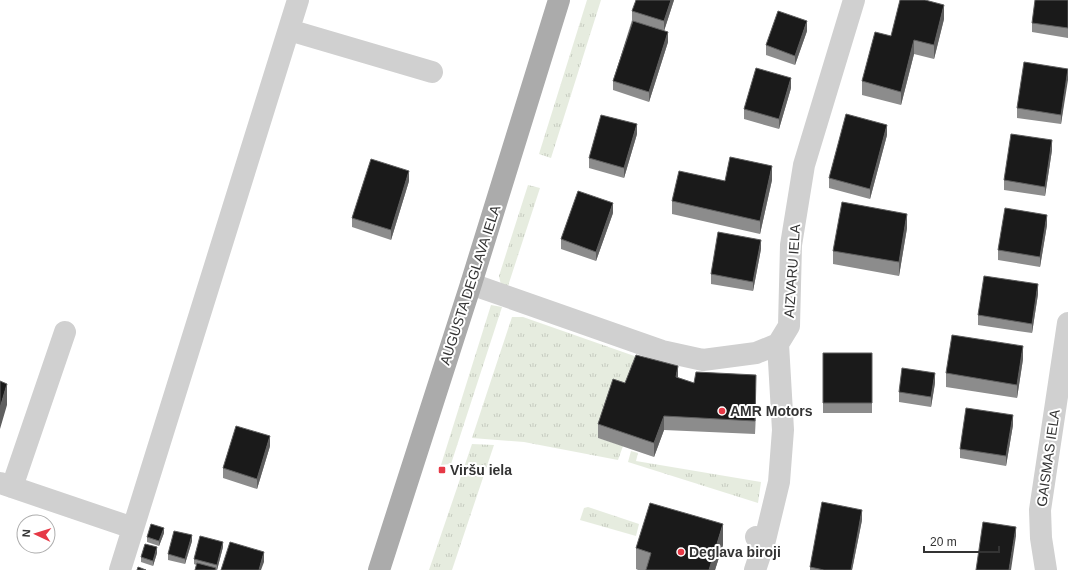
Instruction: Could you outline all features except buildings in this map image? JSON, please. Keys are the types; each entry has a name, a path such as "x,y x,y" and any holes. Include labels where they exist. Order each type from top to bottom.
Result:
{"main road":[{"name":"AUGUSTA DEGLAVA IELA","path":"378,570 471,284 559,0"}],"street":[{"path":"120,570 298,0"},
{"name":"AIZVARU IELA","path":"778,344 789,326 791,245 804,165 854,0"},
{"path":"288,30 432,72"},
{"path":"471,284 662,351 703,360 756,353 778,344 782,437 779,482 760,538 756,570"},
{"name":"GAISMAS IELA","path":"1046,570 1041,538 1040,510 1068,323"},
{"path":"65,332 6,485 133,528"}],"green space":[{"path":"587,0 601,0 551,158 539,154"},
{"path":"528,185 540,188 507,289 501,285 499,276"},
{"path":"491,305 502,307 451,464 441,465"},
{"path":"512,317 523,317 640,358 598,438 623,446 618,460 524,442 472,438"},
{"path":"472,444 494,445 452,570 429,570"},
{"path":"631,451 638,453 636,461 761,482 758,503 628,462"},
{"path":"588,507 639,524 636,536 580,520 584,508"}],"place":[{"name":"AMR Motors","path":"722,411"},
{"name":"Viršu iela","path":"442,470"},
{"name":"Deglava biroji","path":"681,552"}]}
